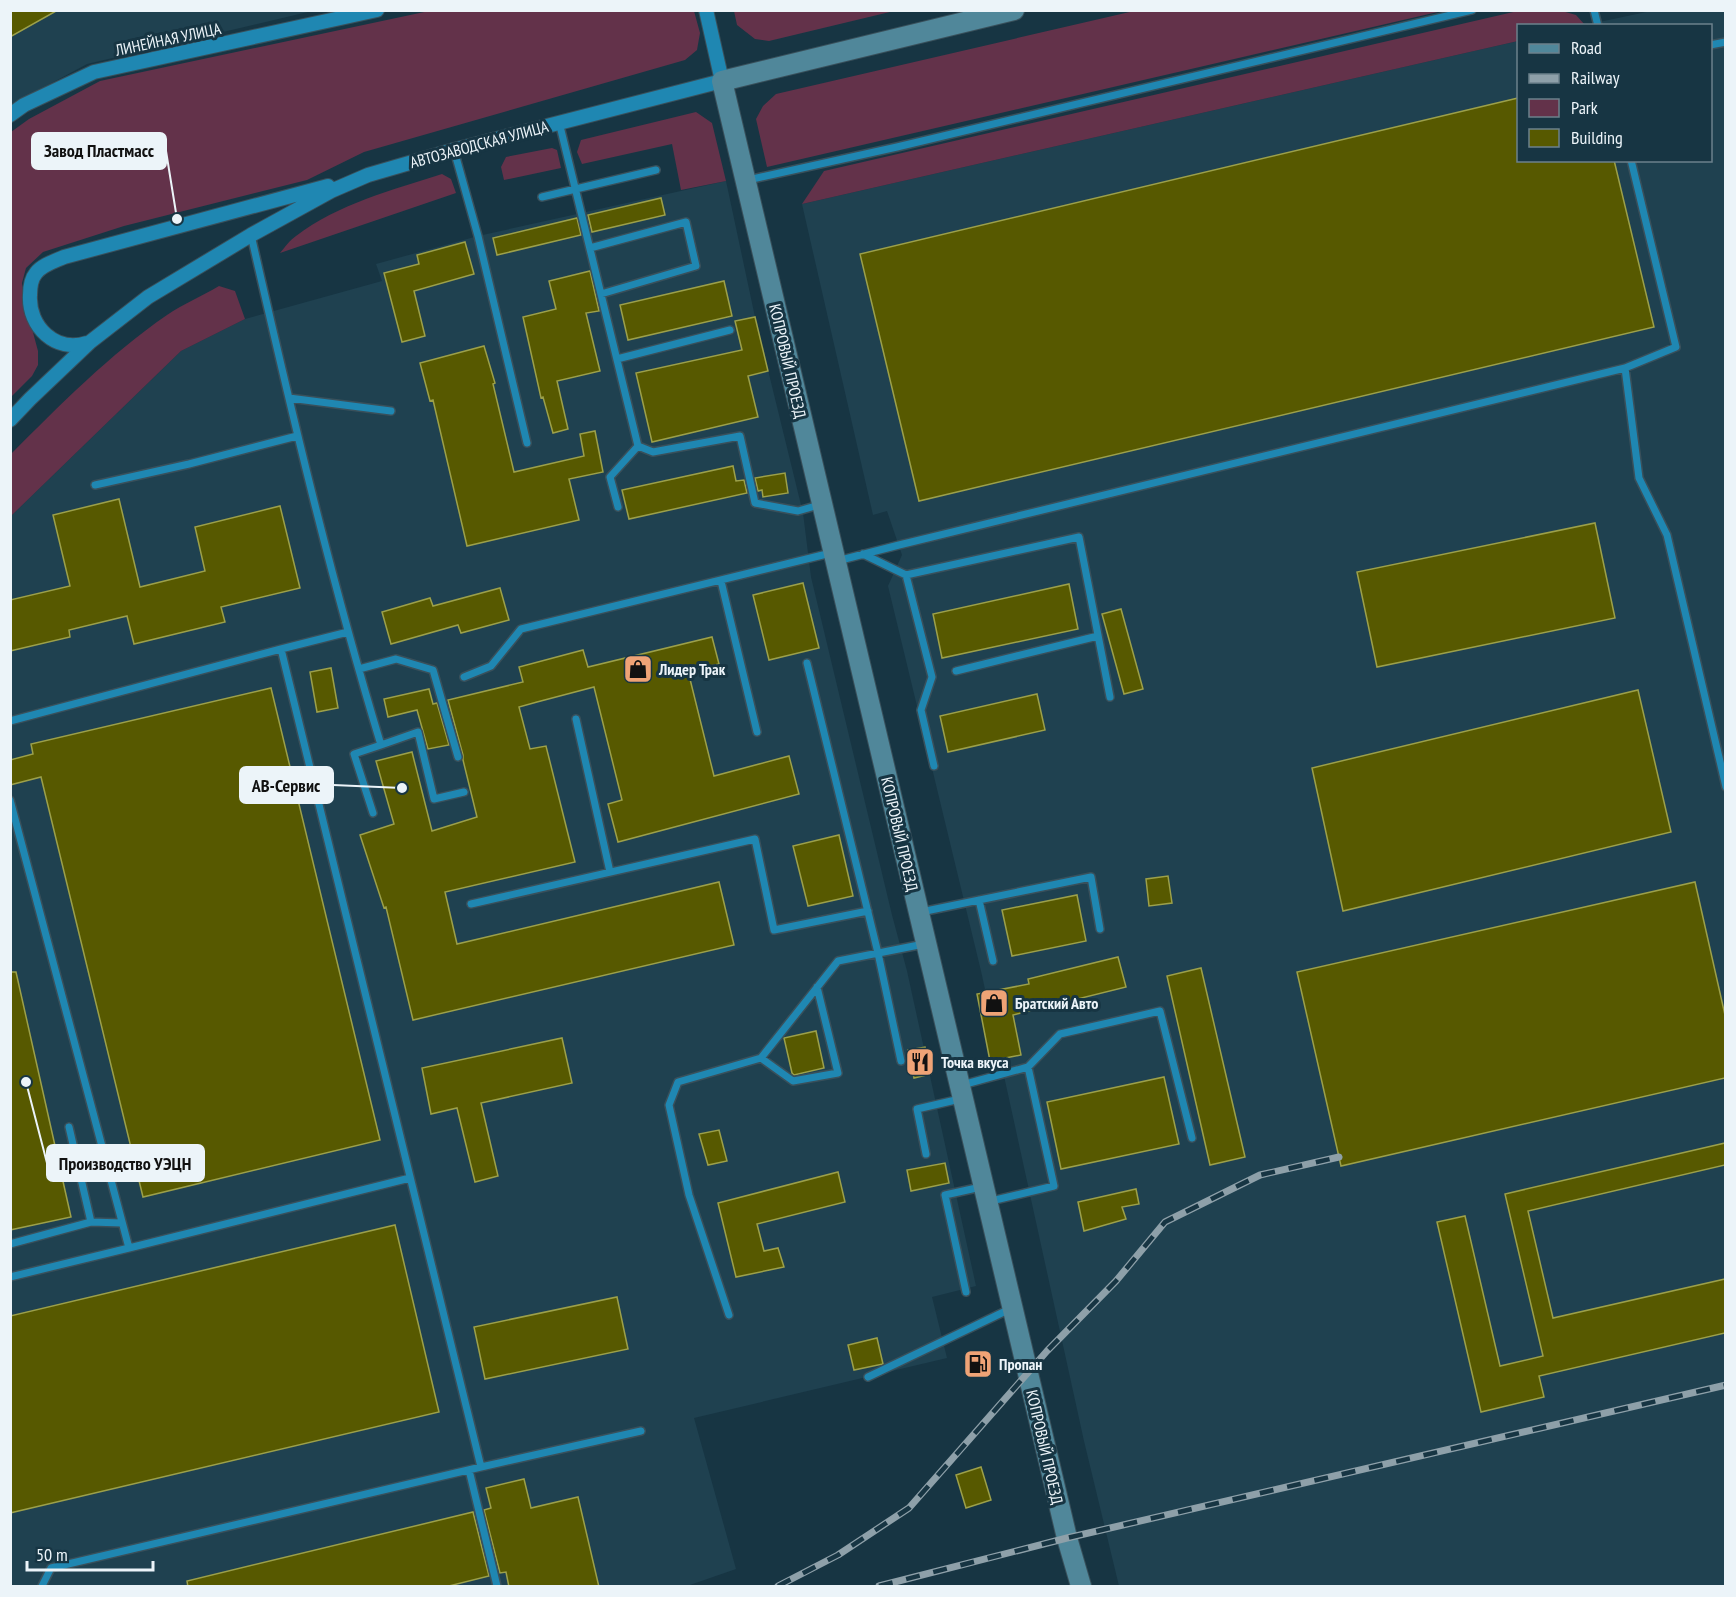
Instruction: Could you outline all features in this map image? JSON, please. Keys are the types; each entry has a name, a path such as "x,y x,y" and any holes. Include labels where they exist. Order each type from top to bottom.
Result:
{"main road":[{"name":"АВТОЗАВОДСКАЯ УЛИЦА","path":"722,81 1014,10"},
{"name":"КОПРОВЫЙ ПРОЕЗД","path":"722,81 1067,1538 1081,1587"}],"street":[{"name":"ЛИНЕЙНАЯ УЛИЦА","path":"10,115 24,105 94,72 377,10"},
{"path":"706,10 722,81"},
{"name":"АВТОЗАВОДСКАЯ УЛИЦА","path":"10,420 90,342 148,297 251,235 331,191 368,175 454,150 722,81"},
{"path":"90,342 76,347 62,345 49,339 40,329 29,301 30,286 36,272 48,264 64,257 368,175"}],"lane":[{"path":"746,180 1472,10"},
{"path":"559,122 638,446"},
{"path":"454,150 478,236 527,443"},
{"path":"464,677 491,666 521,629 721,581 835,557 863,554 1625,368 1676,347 1631,162"},
{"path":"542,197 656,170"},
{"path":"590,248 686,222 696,266 601,294"},
{"path":"251,235 297,436 348,632 381,745"},
{"path":"617,359 730,330"},
{"path":"1625,368 1639,478 1667,535 1725,787"},
{"path":"289,398 391,411"},
{"path":"638,446 653,452 740,435 755,503 798,512 822,504"},
{"path":"95,485 297,436"},
{"path":"618,507 610,477 638,446"},
{"path":"863,554 906,575 1079,537 1110,697"},
{"path":"906,575 932,677 921,710 934,766"},
{"path":"721,581 757,732"},
{"path":"10,721 348,632"},
{"path":"956,670 1098,636"},
{"path":"281,649 481,1467"},
{"path":"359,669 396,659 433,670 458,757"},
{"path":"807,663 878,953 901,1061"},
{"path":"576,719 610,872"},
{"path":"374,813 354,754 418,732 434,799 464,792"},
{"path":"10,800 129,1248"},
{"path":"471,904 755,839 774,930 868,911"},
{"path":"919,912 1091,877 1100,929"},
{"path":"979,900 993,961"},
{"path":"729,1315 689,1195 669,1105 678,1082 761,1058 838,961 926,944"},
{"path":"761,1058 792,1081 838,1073 817,987"},
{"path":"926,1154 917,1109 1028,1067 1060,1034 1160,1011 1192,1138"},
{"path":"966,1292 945,1195 986,1194 1053,1186 1028,1067"},
{"path":"69,1127 91,1222"},
{"path":"10,1277 410,1178"},
{"path":"10,1244 91,1222 122,1223"},
{"path":"868,1377 1012,1307"},
{"path":"42,1587 51,1568 641,1431"},
{"path":"469,1470 497,1587"}],"shaded area":[{"path":"11,11 312,11 87,64 11,105"},
{"path":"1651,11 1725,11 1725,1586 1119,1586 1084,1441 981,971 888,586 902,555 887,511 873,515 802,204 1517,41 1517,162 1712,162 1712,24 1590,24"},
{"path":"726,181 755,317 803,513 811,577 907,971 976,1286 932,1297 947,1358 694,1418 736,1569 687,1586 11,1586 11,516 181,351 245,319 382,281 376,264 478,236"}],"green space":[{"path":"734,10 894,11 769,41 755,39 737,25"},
{"path":"1522,10 1562,11 1576,15 1584,24 1517,24 1517,41 802,204 824,171"},
{"path":"429,11 694,11 700,33 697,50 685,60 364,152 307,180 124,226 43,252 26,268 22,283 38,351 38,365 32,376 11,397 11,132 29,119 100,81"},
{"path":"1134,11 1442,11 767,167 756,119 763,106 776,94"},
{"path":"696,112 712,123 726,181 681,190 672,144 582,164 577,152 581,140"},
{"path":"552,148 557,150 561,168 504,180 501,167 506,157"},
{"path":"442,174 451,179 456,193 280,253 294,238 330,215 385,192"},
{"path":"219,286 235,291 245,319 181,351 11,516 11,454 86,381 146,330 173,311"}],"building":[{"path":"10,10 58,10 10,37"},
{"path":"1517,98 1517,162 1614,162 1654,327 919,501 860,254"},
{"path":"661,198 665,215 592,232 588,215"},
{"path":"577,218 581,235 497,255 493,238"},
{"path":"465,242 474,274 414,291 425,336 402,342 384,273 419,264 417,255"},
{"path":"590,271 599,311 586,313 600,371 557,381 568,429 553,433 543,397 541,398 523,317 556,309 549,281"},
{"path":"724,281 732,316 628,340 620,305"},
{"path":"755,317 768,371 748,376 758,417 652,442 636,373 742,350 735,321"},
{"path":"484,346 495,383 493,384 514,472 584,456 580,434 595,431 603,472 569,479 579,520 467,546 433,400 430,401 420,363"},
{"path":"733,466 736,481 744,480 747,493 629,519 622,490"},
{"path":"785,473 788,493 763,497 762,490 758,491 755,478"},
{"path":"119,499 140,587 205,571 195,527 280,506 300,588 221,607 225,622 134,644 127,616 69,630 70,637 10,651 10,600 70,586 53,515"},
{"path":"1595,523 1615,618 1377,667 1357,572"},
{"path":"803,583 819,648 769,660 753,595"},
{"path":"1069,584 1078,629 942,658 933,614"},
{"path":"500,588 509,620 461,633 458,625 391,644 382,612 430,598 433,606"},
{"path":"1121,609 1143,689 1124,694 1102,614"},
{"path":"712,637 719,664 688,671 714,776 789,756 799,794 618,842 608,804 622,800 594,687 537,702 519,707 530,749 546,746 575,862 445,892 457,944 719,882 734,945 413,1020 386,907 384,908 360,835 394,824 376,761 412,752 432,831 477,817 448,700 523,682 519,667 583,650 588,667"},
{"path":"331,668 338,708 317,712 310,672"},
{"path":"271,688 380,1140 143,1197 41,777 10,785 10,760 33,754 31,744"},
{"path":"429,689 433,704 437,703 449,745 428,749 417,710 388,717 384,699"},
{"path":"1638,690 1671,832 1343,911 1312,768"},
{"path":"1037,694 1045,730 948,752 940,716"},
{"path":"839,835 853,896 808,906 793,846"},
{"path":"1168,876 1172,903 1149,906 1146,879"},
{"path":"1695,882 1725,1015 1725,1078 1341,1166 1297,972"},
{"path":"1077,895 1086,941 1012,956 1002,910"},
{"path":"1118,957 1126,987 1013,1015 1021,1055 990,1061 977,994 1029,984 1028,979"},
{"path":"1201,968 1245,1157 1210,1165 1167,976"},
{"path":"10,972 16,972 71,1217 10,1230"},
{"path":"816,1031 824,1068 794,1075 784,1038"},
{"path":"562,1038 572,1083 481,1103 498,1176 475,1182 457,1108 431,1114 422,1068"},
{"name":"Точка вкуса","path":"925,1047 931,1074 914,1078 908,1050"},
{"path":"1164,1077 1179,1144 1061,1169 1047,1102"},
{"path":"719,1130 727,1161 708,1165 699,1134"},
{"path":"1725,1143 1725,1165 1528,1211 1553,1318 1725,1279 1725,1333 1539,1376 1544,1397 1481,1412 1437,1222 1465,1216 1500,1366 1543,1356 1505,1194"},
{"path":"945,1163 949,1183 911,1191 907,1170"},
{"path":"838,1172 845,1202 757,1224 764,1251 778,1248 784,1267 736,1277 718,1203"},
{"path":"1136,1189 1139,1204 1122,1207 1126,1219 1084,1231 1078,1202"},
{"path":"395,1225 439,1412 10,1513 10,1316"},
{"path":"617,1297 628,1349 485,1379 474,1327"},
{"path":"877,1338 883,1364 854,1370 848,1345"},
{"path":"981,1467 991,1500 966,1508 956,1475"},
{"path":"524,1479 531,1508 578,1497 599,1587 509,1587 506,1572 500,1573 484,1510 491,1508 486,1488"},
{"path":"473,1512 489,1576 445,1587 188,1587 187,1581"}],"railway":[{"path":"778,1586 838,1555 909,1508 1047,1351 1116,1281 1165,1222 1260,1175 1339,1157"},
{"path":"879,1586 1067,1538 1726,1385"}],"place":[{"name":"Завод Пластмасс","path":"177,219"},
{"name":"Лидер Трак","path":"638,669"},
{"name":"АВ-Сервис","path":"402,788"},
{"name":"Братский Авто","path":"994,1003"},
{"name":"Точка вкуса","path":"920,1062"},
{"name":"Производство УЭЦН","path":"26,1082"},
{"name":"Пропан","path":"978,1364"}]}
